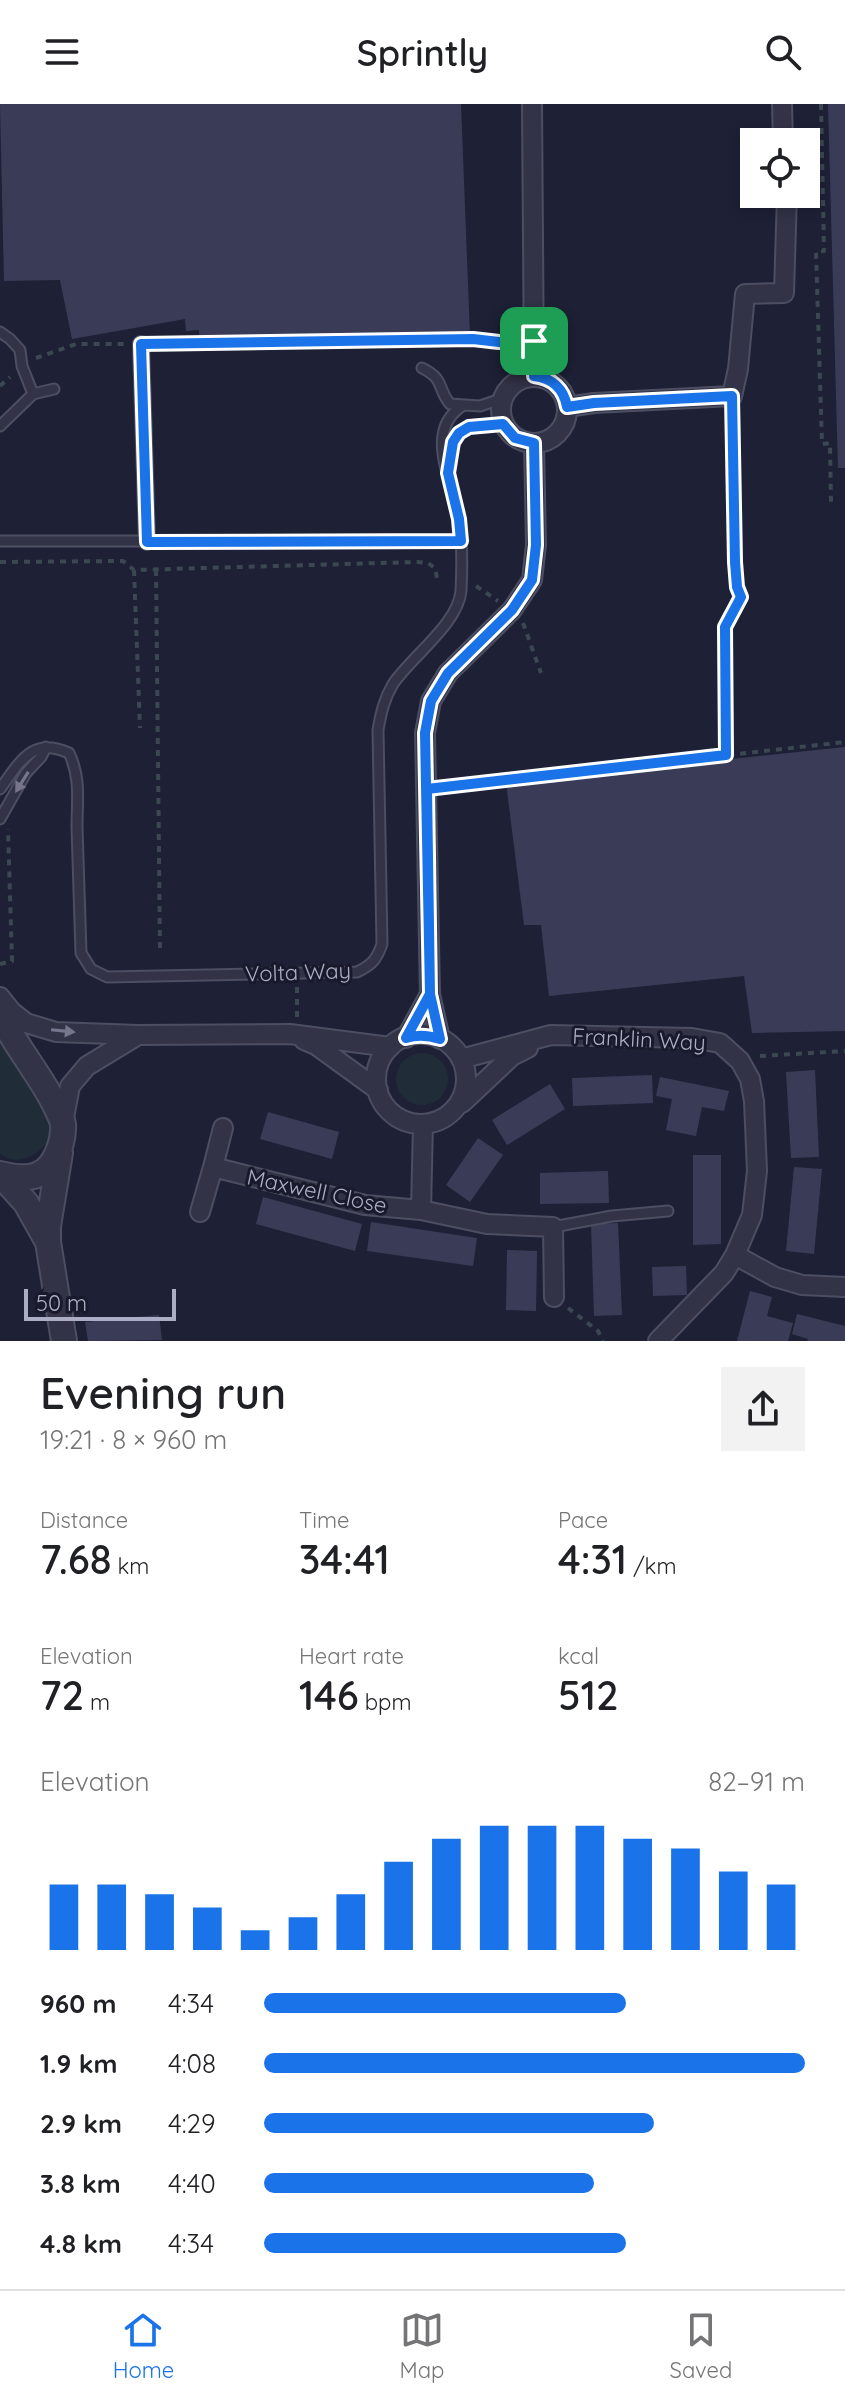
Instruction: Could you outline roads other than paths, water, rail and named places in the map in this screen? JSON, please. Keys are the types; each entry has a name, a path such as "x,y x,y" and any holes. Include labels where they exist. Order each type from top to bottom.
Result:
{"street":[{"path":"532,104 534,376"},
{"path":"782,104 783,128"},
{"path":"567,407 732,396 738,369 745,294 784,293 787,208"},
{"path":"141,344 147,542"},
{"path":"534,376 549,379 561,391 567,407 565,421 559,431 546,441 534,443 515,438 503,424 501,399 516,381 534,376"},
{"path":"440,1039 430,994 425,733 431,701 448,673 512,610 532,580 536,545 534,443"},
{"path":"0,997 26,1023 56,1032 138,1035 294,1027 398,1042 414,1035 430,1035 453,1048 461,1059 466,1074 465,1089 452,1112 439,1121 423,1124 400,1119 389,1111 380,1098 377,1074 381,1059 398,1042 430,994"},
{"path":"0,1011 6,1027 45,1084 62,1135 49,1168 36,1177 18,1178 0,1174"},
{"path":"294,1027 378,1090"},
{"path":"64,1341 48,1226 70,1086 87,1066 138,1035"},
{"name":"Franklin Way","path":"452,1112 512,1056 551,1035"},
{"name":"Franklin Way","path":"461,1059 551,1035 692,1038 720,1043 738,1059 750,1079 754,1101 757,1171 752,1215 735,1255"},
{"name":"Maxwell Close","path":"421,1210 423,1124"},
{"path":"200,1212 223,1128"},
{"name":"Maxwell Close","path":"213,1167 365,1205 421,1210 487,1224 553,1227"},
{"path":"0,1174 26,1203 48,1242"},
{"path":"553,1227 554,1297"},
{"path":"658,1341 724,1273 735,1255 775,1277 802,1285 845,1287"}],"lane":[{"path":"0,332 20,350 22,366 33,394"},
{"path":"422,368 436,375 450,404 480,406 501,399"},
{"path":"0,426 33,394 54,389"},
{"path":"732,396 735,562 741,597"},
{"name":"Volta Way","path":"46,747 69,753 76,769 81,953 91,969 107,977 357,972 370,966 377,959 382,944 378,730 382,704 394,682 453,614 461,594 459,519 442,451 442,433 451,413 462,406"},
{"name":"Volta Way","path":"448,473 453,442 459,433 482,424 503,424"},
{"path":"0,541 461,541"},
{"path":"0,789 31,751 46,747"},
{"path":"0,821 26,773 46,747"},
{"path":"553,1227 612,1216 668,1211"}]}
